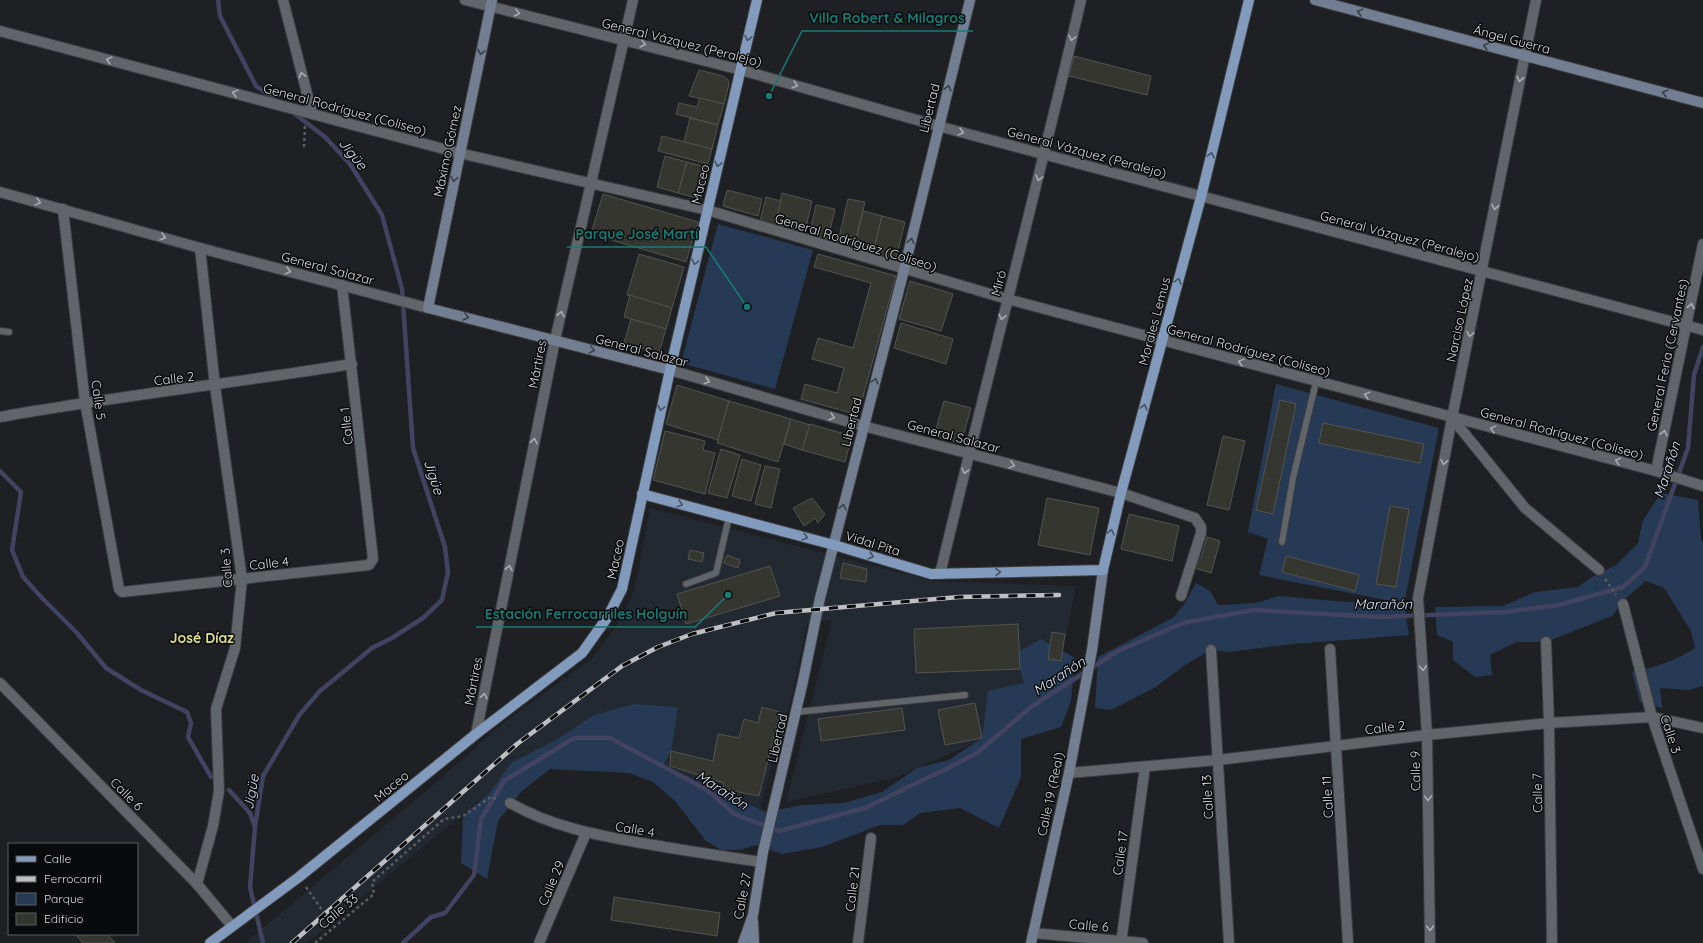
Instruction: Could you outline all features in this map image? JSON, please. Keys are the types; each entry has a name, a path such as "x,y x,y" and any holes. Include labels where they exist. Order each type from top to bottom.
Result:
{"main road":[{"name":"Maceo","path":"210,943 299,877 476,734 582,653 607,618 622,588 670,370 757,0"},
{"name":"Morales Lemus","path":"1102,570 1121,493 1202,196 1249,0"},
{"name":"Vidal Pita","path":"642,494 834,545 931,574 1102,570"}],"street":[{"path":"283,0 309,112"},
{"name":"General Vázquez (Peralejo)","path":"465,0 491,3 623,40 741,70 1045,155 1703,330"},
{"name":"Mártires","path":"476,734 555,340 632,0"},
{"name":"Libertad","path":"762,857 796,712 820,598 904,270 970,0"},
{"name":"Miró","path":"940,574 1007,299 1045,155 1082,0"},
{"name":"Ángel Guerra","path":"1315,0 1703,103"},
{"name":"Narciso López","path":"1418,598 1452,418 1483,272 1536,0"},
{"name":"Máximo Gómez","path":"428,308 491,3"},
{"name":"General Rodríguez (Coliseo)","path":"0,31 459,152 707,210 904,270 1007,299 1656,471 1701,485"},
{"name":"General Salazar","path":"0,192 200,248 670,370 863,426 1121,493 1195,518 1201,527 1181,596"},
{"name":"Calle 5","path":"63,209 86,402 119,589 122,592"},
{"name":"General Feria (Cervantes)","path":"1656,471 1703,244"},
{"name":"Calle 3","path":"198,884 219,791 216,709 235,648 242,579 215,386 200,248"},
{"name":"Calle 1","path":"342,285 352,364 373,559 372,563"},
{"name":"Calle 2","path":"0,417 86,402 215,386 352,364"},
{"path":"1452,418 1525,508 1599,570"},
{"name":"Calle 4","path":"122,592 369,565 372,563"},
{"name":"Morales Lemus","path":"1092,650 1102,570"},
{"name":"Calle 9","path":"1418,598 1427,735 1430,943"},
{"name":"Calle 3","path":"1623,604 1652,717 1703,869"},
{"name":"Calle 7","path":"1546,642 1549,723 1552,943"},
{"name":"Calle 11","path":"1330,649 1348,943"},
{"name":"Calle 19 (Real)","path":"1032,938 1069,772 1092,650"},
{"name":"Calle 13","path":"1211,650 1229,943"},
{"name":"Calle 6","path":"0,683 198,884 232,926"},
{"name":"Calle 2","path":"1069,772 1218,760 1427,735 1549,723 1652,717 1703,728"},
{"name":"Calle 17","path":"1121,942 1145,767"},
{"name":"Calle 4","path":"510,803 521,810 586,833 691,852 762,857"},
{"name":"Calle 29","path":"539,943 586,833"},
{"name":"Calle 21","path":"858,943 871,838"},
{"name":"Calle 27","path":"743,943 753,915 762,857"},
{"path":"753,915 754,943"},
{"name":"Calle 6","path":"1032,938 1143,943"}],"lane":[{"path":"0,331 9,332"},
{"path":"1282,542 1293,478 1316,382"},
{"path":"686,584 716,573 729,517"},
{"path":"796,712 965,696"}],"path":[{"path":"304,147 309,112"},
{"path":"1599,570 1623,604"},
{"name":"Calle 33","path":"315,943 374,894 372,882 444,819 463,816 491,797 510,803"},
{"path":"299,877 334,927"}],"shaded area":[{"path":"650,508 933,581 1076,586 1061,661 982,738 965,747 897,777 786,802 832,620 807,623 793,693 760,808 713,789 663,765 635,704 505,779 307,943 245,943 438,781 502,724 591,659 617,626 634,592"}],"green space":[{"path":"718,224 813,250 775,389 681,363"},
{"path":"1276,384 1439,428 1404,604 1409,635 1293,644 1228,652 1211,650 1185,665 1156,687 1111,710 1095,708 1098,657 1174,617 1185,603 1196,583 1210,591 1218,605 1255,603 1280,596 1346,602 1401,603 1259,575 1268,539 1248,532"},
{"path":"1661,493 1698,500 1701,540 1703,543 1703,686 1689,690 1660,688 1662,708 1640,702 1632,672 1665,663 1680,657 1695,648 1691,631 1664,588 1646,581 1627,597 1612,616 1546,642 1516,642 1490,655 1492,675 1475,677 1453,660 1453,642 1437,635 1435,607 1503,606 1535,592 1578,587 1590,578 1616,565 1638,543 1643,520"},
{"path":"1041,639 1075,658 1071,701 1061,727 1021,739 1021,777 999,828 960,808 920,813 903,825 880,825 822,847 782,854 756,845 740,850 721,850 705,840 675,801 653,782 629,773 550,769 522,791 498,821 487,879 461,863 463,816 491,791 511,763 556,740 594,715 634,704 678,707 671,751 663,765 766,812 803,805 844,803 882,792 917,768 949,760 982,738 988,691 1024,683 1020,669 1019,651"}],"building":[{"path":"1074,56 1151,76 1147,95 1069,76"},
{"path":"699,70 723,76 728,80 729,84 724,104 689,96"},
{"path":"700,98 724,104 718,125 676,114 679,103 697,107"},
{"path":"690,118 718,125 712,149 684,142"},
{"path":"662,136 712,149 708,164 658,151"},
{"path":"665,156 687,162 678,193 657,187"},
{"path":"687,162 709,168 700,199 678,193"},
{"path":"727,190 762,199 758,216 723,206"},
{"path":"782,193 812,201 805,232 775,225"},
{"path":"603,194 698,222 686,262 591,234"},
{"path":"766,197 781,201 775,225 760,222"},
{"path":"848,199 865,202 853,250 837,246"},
{"path":"816,205 835,209 828,239 809,235"},
{"path":"863,211 882,216 872,257 853,253"},
{"path":"882,216 905,222 895,263 872,257"},
{"path":"639,254 684,267 672,308 627,295"},
{"path":"818,254 896,276 858,415 801,399 805,384 837,393 844,368 812,359 818,338 853,348 871,283 814,267"},
{"path":"910,281 953,294 941,331 899,319"},
{"path":"630,295 672,308 666,329 624,317"},
{"path":"631,319 666,329 659,353 624,343"},
{"path":"901,323 953,339 946,364 894,348"},
{"path":"677,385 729,401 718,440 666,424"},
{"path":"1280,400 1296,404 1273,514 1256,510"},
{"path":"729,401 791,419 778,462 717,443"},
{"path":"944,401 971,408 961,443 934,436"},
{"path":"791,419 810,425 802,450 784,444"},
{"path":"1323,423 1424,444 1420,463 1319,443"},
{"path":"810,424 852,436 845,462 802,450"},
{"path":"665,431 705,441 703,450 715,453 705,494 653,480"},
{"path":"1223,436 1245,441 1229,510 1207,505"},
{"path":"721,449 740,455 727,498 708,493"},
{"path":"742,459 761,465 751,501 732,496"},
{"path":"765,466 780,469 771,508 755,504"},
{"path":"812,498 825,514 818,523 815,518 804,526 793,508"},
{"path":"1047,498 1099,508 1090,555 1038,545"},
{"path":"1390,506 1409,509 1396,587 1376,584"},
{"path":"1129,514 1179,526 1172,561 1121,549"},
{"path":"1207,537 1220,541 1211,573 1195,568 1198,557 1201,558"},
{"path":"690,550 704,553 702,562 688,559"},
{"path":"727,555 740,560 738,568 724,563"},
{"path":"1286,556 1359,575 1355,591 1282,572"},
{"path":"843,563 867,569 866,582 840,578"},
{"path":"770,566 780,596 686,624 677,594"},
{"path":"1018,624 1020,669 916,673 914,629"},
{"path":"1052,632 1065,634 1061,661 1048,659"},
{"path":"975,703 982,738 945,745 938,710"},
{"path":"762,707 780,712 759,796 723,789 724,783 670,766 671,751 713,761 718,734 739,738 744,719 758,723"},
{"path":"902,708 905,730 821,741 818,719"},
{"path":"614,897 720,913 717,936 611,920"},
{"path":"76,935 108,935 115,943 83,943"}],"waterway":[{"name":"Jigüe","path":"218,0 220,16 256,86 277,101"},
{"name":"Jigüe","path":"263,943 250,887 255,827 263,776 300,714 320,691 372,648 392,638 423,618 442,600 448,572 445,547 413,448 402,289 382,215 350,164 325,137 291,111"},
{"name":"Marañón","path":"403,943 431,917 445,913 474,875 481,819 504,781 574,738 610,738 707,790 736,815 779,831 865,808 946,769 977,753 1031,707 1118,651 1183,623 1254,610 1379,617 1505,612 1559,605 1623,587 1645,567 1688,448 1694,375 1703,347"},
{"path":"0,471 21,492 12,550 23,577 77,633 106,668 141,690 187,712 191,723 188,737 211,777"},
{"path":"229,790 250,813 255,827"}],"railway":[{"path":"292,943 517,744 622,666 658,647 692,634 776,613 959,597 1059,595"}],"place":[{"name":"Villa Robert & Milagros","path":"769,96"},
{"name":"Parque José Martí","path":"747,307"},
{"name":"Estación Ferrocarriles Holguín","path":"728,595"}],"district":[{"name":"José Díaz","path":"202,638"}]}
